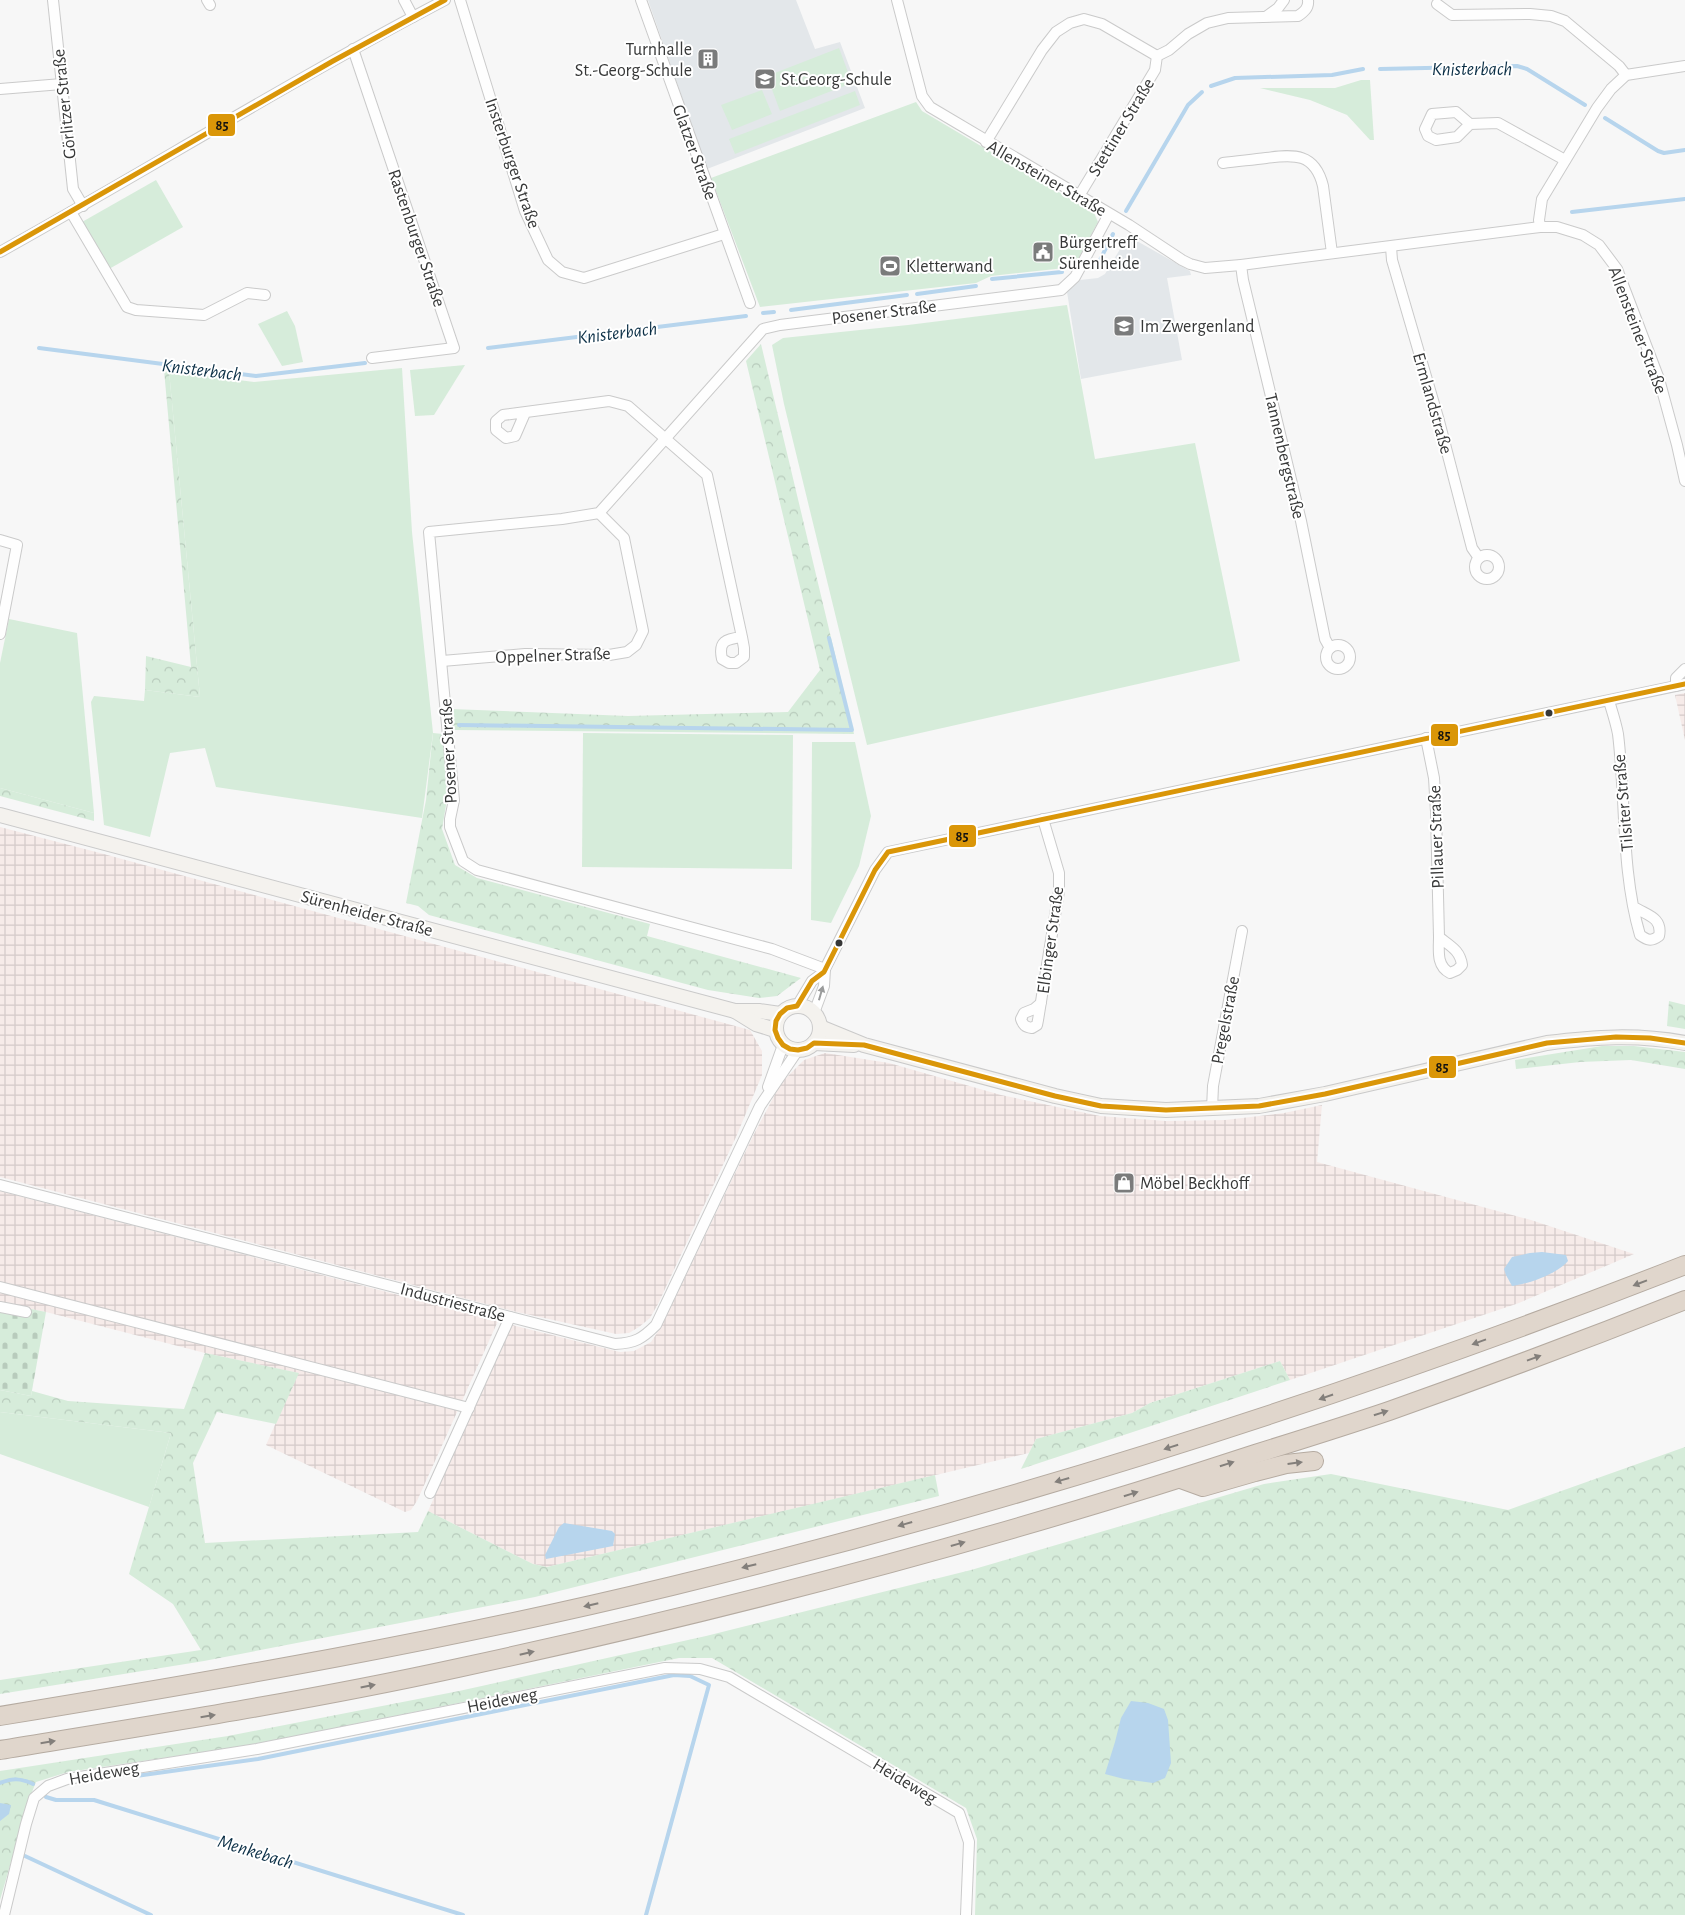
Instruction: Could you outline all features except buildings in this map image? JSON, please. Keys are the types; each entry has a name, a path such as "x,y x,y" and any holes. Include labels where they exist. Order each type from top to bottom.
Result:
{"highway":[{"path":"0,1716 215,1681 445,1636 672,1586 824,1547 1109,1467 1243,1424 1396,1372 1590,1302 1685,1265"},
{"path":"0,1750 226,1713 495,1660 678,1618 878,1567 1075,1512 1387,1411 1596,1335 1685,1300"},
{"path":"1181,1479 1203,1487 1286,1464 1314,1461"}],"main road":[{"name":"Sürenheider Straße","path":"0,815 735,1011 759,1011 780,1014"},
{"path":"797,1006 809,1009 814,1013 820,1027 814,1043 807,1048 798,1050 790,1049 783,1045 775,1030 780,1014 787,1008 797,1006"},
{"name":"Sürenheider Straße","path":"735,1011 756,1024 775,1030"},
{"path":"820,1027 864,1045 1055,1096 1101,1106 1166,1110 1259,1106 1325,1094 1497,1054 1582,1038 1633,1037 1685,1043"},
{"path":"814,1043 864,1045"}],"street":[{"name":"Görlitzer Straße","path":"53,0 73,189 83,206"},
{"path":"404,0 413,17"},
{"path":"0,252 83,206 353,49 445,0"},
{"name":"Insterburger Straße","path":"460,0 526,211 548,260 562,272 584,278 724,234"},
{"name":"Glatzer Straße","path":"641,0 750,303"},
{"name":"Allensteiner Straße","path":"897,0 922,96 930,107 1190,264 1205,268 1241,265 1540,227 1557,227 1583,235 1598,245 1608,255 1617,269 1659,379 1685,480"},
{"path":"1266,16 1278,8 1284,0"},
{"name":"Stettiner Straße","path":"1157,56 1169,50 1188,34 1207,23 1228,18 1298,16 1304,12 1308,0"},
{"path":"1437,4 1452,15 1530,14 1551,16 1565,21 1619,66 1626,75"},
{"name":"Stettiner Straße","path":"986,142 1042,50 1056,32 1070,23 1084,19 1102,24 1157,56"},
{"name":"Rastenburger Straße","path":"353,49 454,348 372,358"},
{"name":"Stettiner Straße","path":"1079,196 1155,70 1157,56"},
{"path":"1540,227 1542,199 1598,106 1611,90 1626,75 1685,66"},
{"path":"0,89 62,84"},
{"path":"1470,124 1498,123 1565,160"},
{"path":"1223,163 1290,155 1304,159 1312,164 1320,176 1323,186 1332,253"},
{"path":"71,212 126,307 136,310 204,315 247,292 265,295"},
{"name":"Posener Straße","path":"824,970 772,950 477,870 463,861 450,827 454,800 429,532 562,519 599,513 763,330 780,325 1060,290 1075,277 1109,214"},
{"name":"Ermlandstraße","path":"1390,247 1392,260 1440,421 1472,548 1479,558"},
{"name":"Tannenbergstraße","path":"1241,265 1242,280 1301,521 1325,640 1330,648"},
{"path":"525,413 609,401 628,406 707,475 742,636"},
{"name":"Oppelner Straße","path":"442,661 525,654 608,655 627,652 636,645 643,631 624,538 599,513"},
{"path":"0,540 17,545 0,634"},
{"path":"797,1006 812,981 824,970 875,870 888,852 1680,685 1676,678 1685,669"},
{"name":"Tilsiter Straße","path":"1609,701 1618,732 1625,839 1634,906"},
{"name":"Pillauer Straße","path":"1426,738 1434,778 1439,937"},
{"name":"Elbinger Straße","path":"1040,1003 1058,891 1059,873 1043,820"},
{"name":"Pregelstraße","path":"1212,1109 1213,1086 1242,931"},
{"path":"814,1013 824,986 824,970"},
{"name":"Industriestraße","path":"0,1184 615,1344 629,1344 645,1337 656,1325 765,1097 783,1045"},
{"name":"Industriestraße","path":"765,1097 798,1050"},
{"path":"0,1287 468,1408"},
{"path":"0,1307 26,1312"},
{"path":"430,1493 510,1317"},
{"name":"Heideweg","path":"4,1915 34,1798 48,1786 67,1779 257,1749 665,1668 700,1669 729,1677 958,1813 969,1842 966,1915"}],"shaded area":[{"name":"St.Georg-Schule","path":"648,0 796,0 815,49 840,42 865,108 707,169"},
{"name":"Im Zwergenland","path":"1128,236 1190,271 1191,275 1167,278 1182,360 1081,379 1067,292 1080,280 1098,278 1105,274"},
{"path":"1685,693 1685,740 1675,695"},
{"path":"0,827 750,1030 762,1051 762,1075 736,1137 650,1318 629,1333 616,1334 517,1312 0,1177"},
{"path":"825,1053 889,1063 1001,1095 1100,1116 1166,1121 1225,1120 1284,1113 1322,1105 1317,1162 1531,1220 1634,1254 1519,1303 1290,1380 1280,1361 1150,1403 1132,1413 1036,1439 1029,1453 547,1567 533,1564 428,1511 512,1325 620,1352 634,1351 651,1342 661,1327 754,1134 781,1083 804,1060"},
{"path":"0,1191 498,1321 417,1501 411,1510 405,1512 266,1445 298,1373 205,1353 46,1312 0,1303"}],"green space":[{"path":"839,48 852,83 780,111 767,76"},
{"path":"1361,80 1370,80 1374,140 1370,140 1347,115 1310,100 1260,88 1335,88"},
{"path":"762,90 772,114 732,130 721,105"},
{"path":"855,91 860,105 735,154 729,139"},
{"path":"916,102 922,111 1094,213 1098,222 1074,267 991,276 976,283 760,307 711,178"},
{"path":"156,180 183,227 109,269 82,222"},
{"path":"1067,305 1095,459 1195,443 1240,661 867,745 784,404 772,345 783,338 908,325"},
{"path":"287,311 295,326 303,362 282,366 258,324"},
{"path":"761,344 854,734 452,730 451,709 628,716 788,712 820,670 746,361"},
{"path":"465,365 434,415 415,416 410,370"},
{"path":"402,368 412,532 433,733 422,818 216,787 205,748 170,753 150,837 104,825 91,702 94,696 144,701 145,690 200,697 169,371 254,382"},
{"path":"164,370 169,371 200,697 145,690 146,656 191,667"},
{"path":"9,619 77,633 94,813 0,788 0,663"},
{"path":"433,733 443,734 447,799 442,829 455,865 477,878 650,924 647,936 801,978 777,996 759,998 708,990 429,915 418,906 406,903 426,800"},
{"path":"583,733 793,735 792,869 582,867"},
{"path":"812,742 855,742 871,816 859,866 831,923 811,920"},
{"path":"0,788 94,813 94,821 0,796"},
{"path":"1669,1001 1685,1005 1685,1029 1667,1026"},
{"path":"1602,1046 1634,1046 1685,1052 1685,1069 1631,1060 1580,1062 1516,1069 1515,1060"},
{"path":"0,1303 46,1312 31,1396 0,1390"},
{"path":"205,1353 299,1373 276,1424 217,1412 193,1463 205,1543 418,1532 428,1511 533,1564 547,1567 935,1475 939,1496 535,1597 204,1661 0,1694 0,1680 201,1650 173,1604 129,1574 171,1433 0,1412 0,1390 31,1396 32,1391 68,1401 184,1409"},
{"path":"1280,1361 1290,1380 1021,1469 1036,1439 1132,1413 1150,1403"},
{"path":"0,1412 171,1433 149,1507 0,1454"},
{"path":"1685,1447 1685,1915 975,1915 977,1839 966,1808 712,1658 679,1658 258,1744 68,1772 36,1782 0,1900 0,1771 228,1736 459,1691 706,1636 971,1570 1264,1484 1331,1474 1508,1510"}],"water":[{"path":"1542,1252 1566,1255 1568,1261 1557,1270 1542,1278 1512,1286 1504,1269 1512,1257"},
{"path":"564,1523 612,1531 615,1534 613,1546 546,1559 545,1555 559,1527"},
{"path":"1131,1701 1148,1703 1164,1709 1168,1720 1171,1763 1165,1778 1153,1783 1105,1774 1121,1718"},
{"path":"0,1803 11,1805 9,1814 0,1821"}],"waterway":[{"name":"Knisterbach","path":"1380,69 1517,66 1527,69 1585,105"},
{"name":"Knisterbach","path":"1211,86 1235,78 1332,75 1363,69"},
{"name":"Knisterbach","path":"1126,211 1188,105 1202,92"},
{"name":"Knisterbach","path":"1605,118 1658,151 1664,153 1685,150"},
{"path":"1572,212 1685,199"},
{"name":"Knisterbach","path":"1093,268 1098,264 1113,234"},
{"name":"Knisterbach","path":"992,279 1062,272"},
{"name":"Knisterbach","path":"917,294 976,286"},
{"name":"Knisterbach","path":"791,310 907,295"},
{"name":"Knisterbach","path":"763,313 774,312"},
{"name":"Knisterbach","path":"488,348 746,316"},
{"name":"Knisterbach","path":"39,348 256,376 365,363"},
{"path":"459,725 852,730 829,638"},
{"path":"136,1776 258,1759 674,1675 690,1676 709,1685 646,1915"},
{"name":"Menkebach","path":"0,1783 16,1779 33,1784"},
{"name":"Menkebach","path":"46,1797 56,1800 94,1800 463,1915"},
{"path":"25,1856 151,1915"}],"transit line":[{"name":"85","path":"0,252 333,61 445,0"},
{"name":"85","path":"1685,684 888,852 875,870 824,972 812,981 797,1006 787,1008 780,1014 776,1021 775,1030 783,1045 790,1049 807,1048 814,1043 864,1045 1055,1096 1101,1106 1166,1110 1259,1106 1325,1094 1547,1043 1616,1037 1650,1038 1685,1043"}],"place":[{"name":"Turnhalle St.-Georg-Schule","path":"708,59"},
{"name":"St.Georg-Schule","path":"765,79"},
{"name":"Bürgertreff Sürenheide","path":"1043,252"},
{"name":"Kletterwand","path":"890,266"},
{"name":"Im Zwergenland","path":"1124,326"},
{"name":"Möbel Beckhoff","path":"1124,1183"}]}
